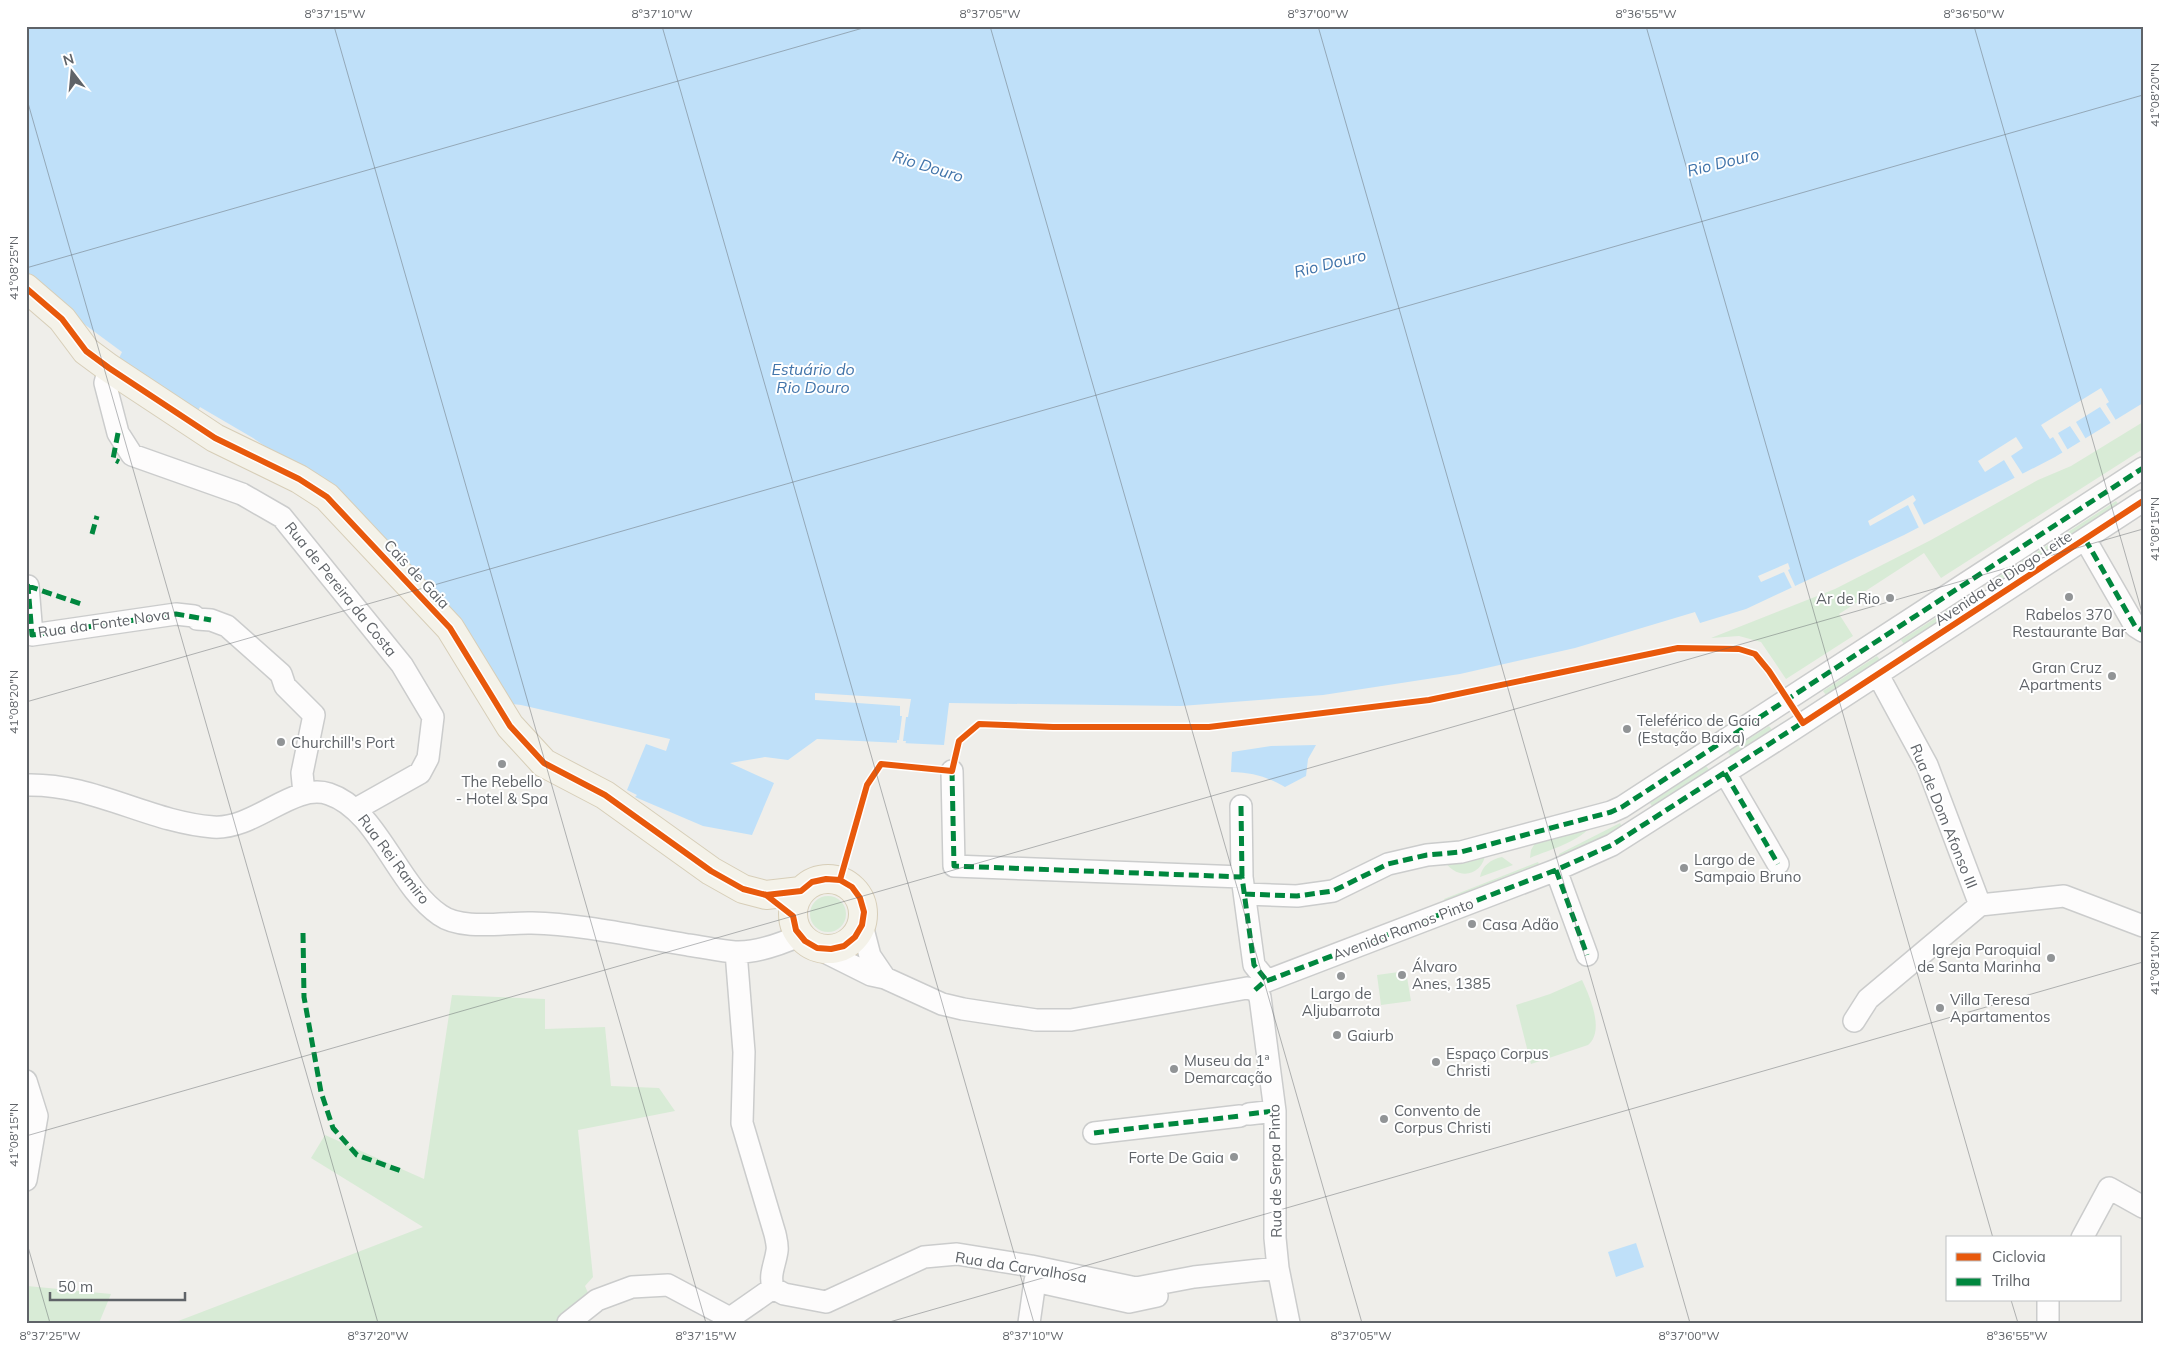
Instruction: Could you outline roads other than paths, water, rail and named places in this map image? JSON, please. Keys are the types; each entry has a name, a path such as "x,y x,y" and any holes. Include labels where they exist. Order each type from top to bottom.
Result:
{"main road":[{"name":"Cais de Gaia","path":"26,288 62,319 86,352 216,438 298,479 327,498 450,628 510,726 544,763 605,795 711,870 743,888 766,895 801,890"},
{"path":"826,878 840,880 852,887 860,898 864,912 862,925 855,937 844,946 830,949 803,933 794,902 801,890 812,882 826,878"},
{"name":"Cais de Gaia","path":"766,895 803,933"}],"street":[{"name":"Rua de Pereira da Costa","path":"109,368 105,383 118,433 132,455 242,494 282,517 402,665 433,717 428,758 420,773 356,809"},
{"path":"952,771 954,866 1243,885 1297,896 1333,891 1388,864 1427,855 1461,852 1611,812 1622,807 2143,468"},
{"name":"Avenida de Diogo Leite","path":"1878,675 2143,502"},
{"path":"2085,539 2136,626 2143,631"},
{"name":"Rua da Fonte Nova","path":"26,586 28,586 32,635 176,614 211,620 227,626 281,674 285,686 314,716 302,773 304,793"},
{"name":"Avenida Ramos Pinto","path":"803,933 871,975 886,978 942,1004 963,1009 1045,1021 1071,1020 1261,985 1556,870 1612,845 1878,675"},
{"name":"Rua de Dom Afonso III","path":"1878,675 1927,765 1980,905"},
{"path":"1725,773 1778,864"},
{"path":"26,785 75,789 182,822 213,827 231,827 247,822 304,793"},
{"name":"Rua Rei Ramiro","path":"304,793 328,794 356,809 423,900 443,918 470,924 548,924 736,952 773,946 803,933"},
{"name":"Rua de Serpa Pinto","path":"1241,806 1243,885 1254,965 1261,985 1260,997 1275,1111 1275,1238 1278,1268 1289,1323"},
{"path":"1556,870 1587,955"},
{"path":"1854,1021 1868,999 1980,905 2064,896 2143,926"},
{"name":"Avenida Ramos Pinto","path":"862,925 870,956 886,978"},
{"path":"568,1323 597,1300 632,1287 668,1285 730,1318 773,1288 771,1270 778,1250 776,1234 742,1123 744,1052 736,952"},
{"path":"26,1081 37,1116 26,1180"},
{"path":"1094,1133 1275,1111"},
{"path":"2083,1236 2109,1188 2143,1207"},
{"name":"Rua da Carvalhosa","path":"773,1288 784,1294 826,1302 924,1257 957,1254 1032,1266 1136,1288 1194,1277 1278,1268"},
{"path":"1028,1323 1035,1281 1129,1302 1190,1290 1194,1277"},
{"path":"2048,1302 2048,1323"}],"water":[{"name":"Estuário do Rio Douro","path":"26,26 2143,26 2143,403 2055,457 1904,535 1746,609 1700,623 1695,612 1575,648 1460,674 1323,695 1181,706 949,703 944,745 817,739 788,760 765,757 730,763 774,783 752,835 703,826 635,797 637,795 627,790 646,744 666,751 670,739 521,705 504,703 330,490 253,438 200,407 196,414 117,362 122,352 65,310 26,277"},
{"path":"1316,745 1308,759 1306,776 1285,787 1259,776 1231,772 1232,752 1271,746"},
{"path":"1636,1243 1644,1267 1616,1277 1608,1252"}],"place":[{"name":"Rabelos 370 Restaurante Bar","path":"2069,597"},
{"name":"Ar de Rio","path":"1890,598"},
{"name":"Gran Cruz Apartments","path":"2112,676"},
{"name":"Teleférico de Gaia (Estação Baixa)","path":"1627,729"},
{"name":"Churchill's Port","path":"281,742"},
{"name":"The Rebello - Hotel & Spa","path":"502,764"},
{"name":"Largo de Sampaio Bruno","path":"1684,868"},
{"name":"Casa Adão","path":"1472,924"},
{"name":"Igreja Paroquial de Santa Marinha","path":"2051,958"},
{"name":"Álvaro Anes, 1385","path":"1402,975"},
{"name":"Largo de Aljubarrota","path":"1341,976"},
{"name":"Villa Teresa Apartamentos","path":"1940,1008"},
{"name":"Gaiurb","path":"1337,1035"},
{"name":"Espaço Corpus Christi","path":"1436,1062"},
{"name":"Museu da 1ª Demarcação","path":"1174,1069"},
{"name":"Convento de Corpus Christi","path":"1384,1119"},
{"name":"Forte De Gaia","path":"1234,1157"}],"water label":[{"name":"Rio Douro","path":"1723,162"},
{"name":"Rio Douro","path":"928,166"},
{"name":"Rio Douro","path":"1330,263"}]}
